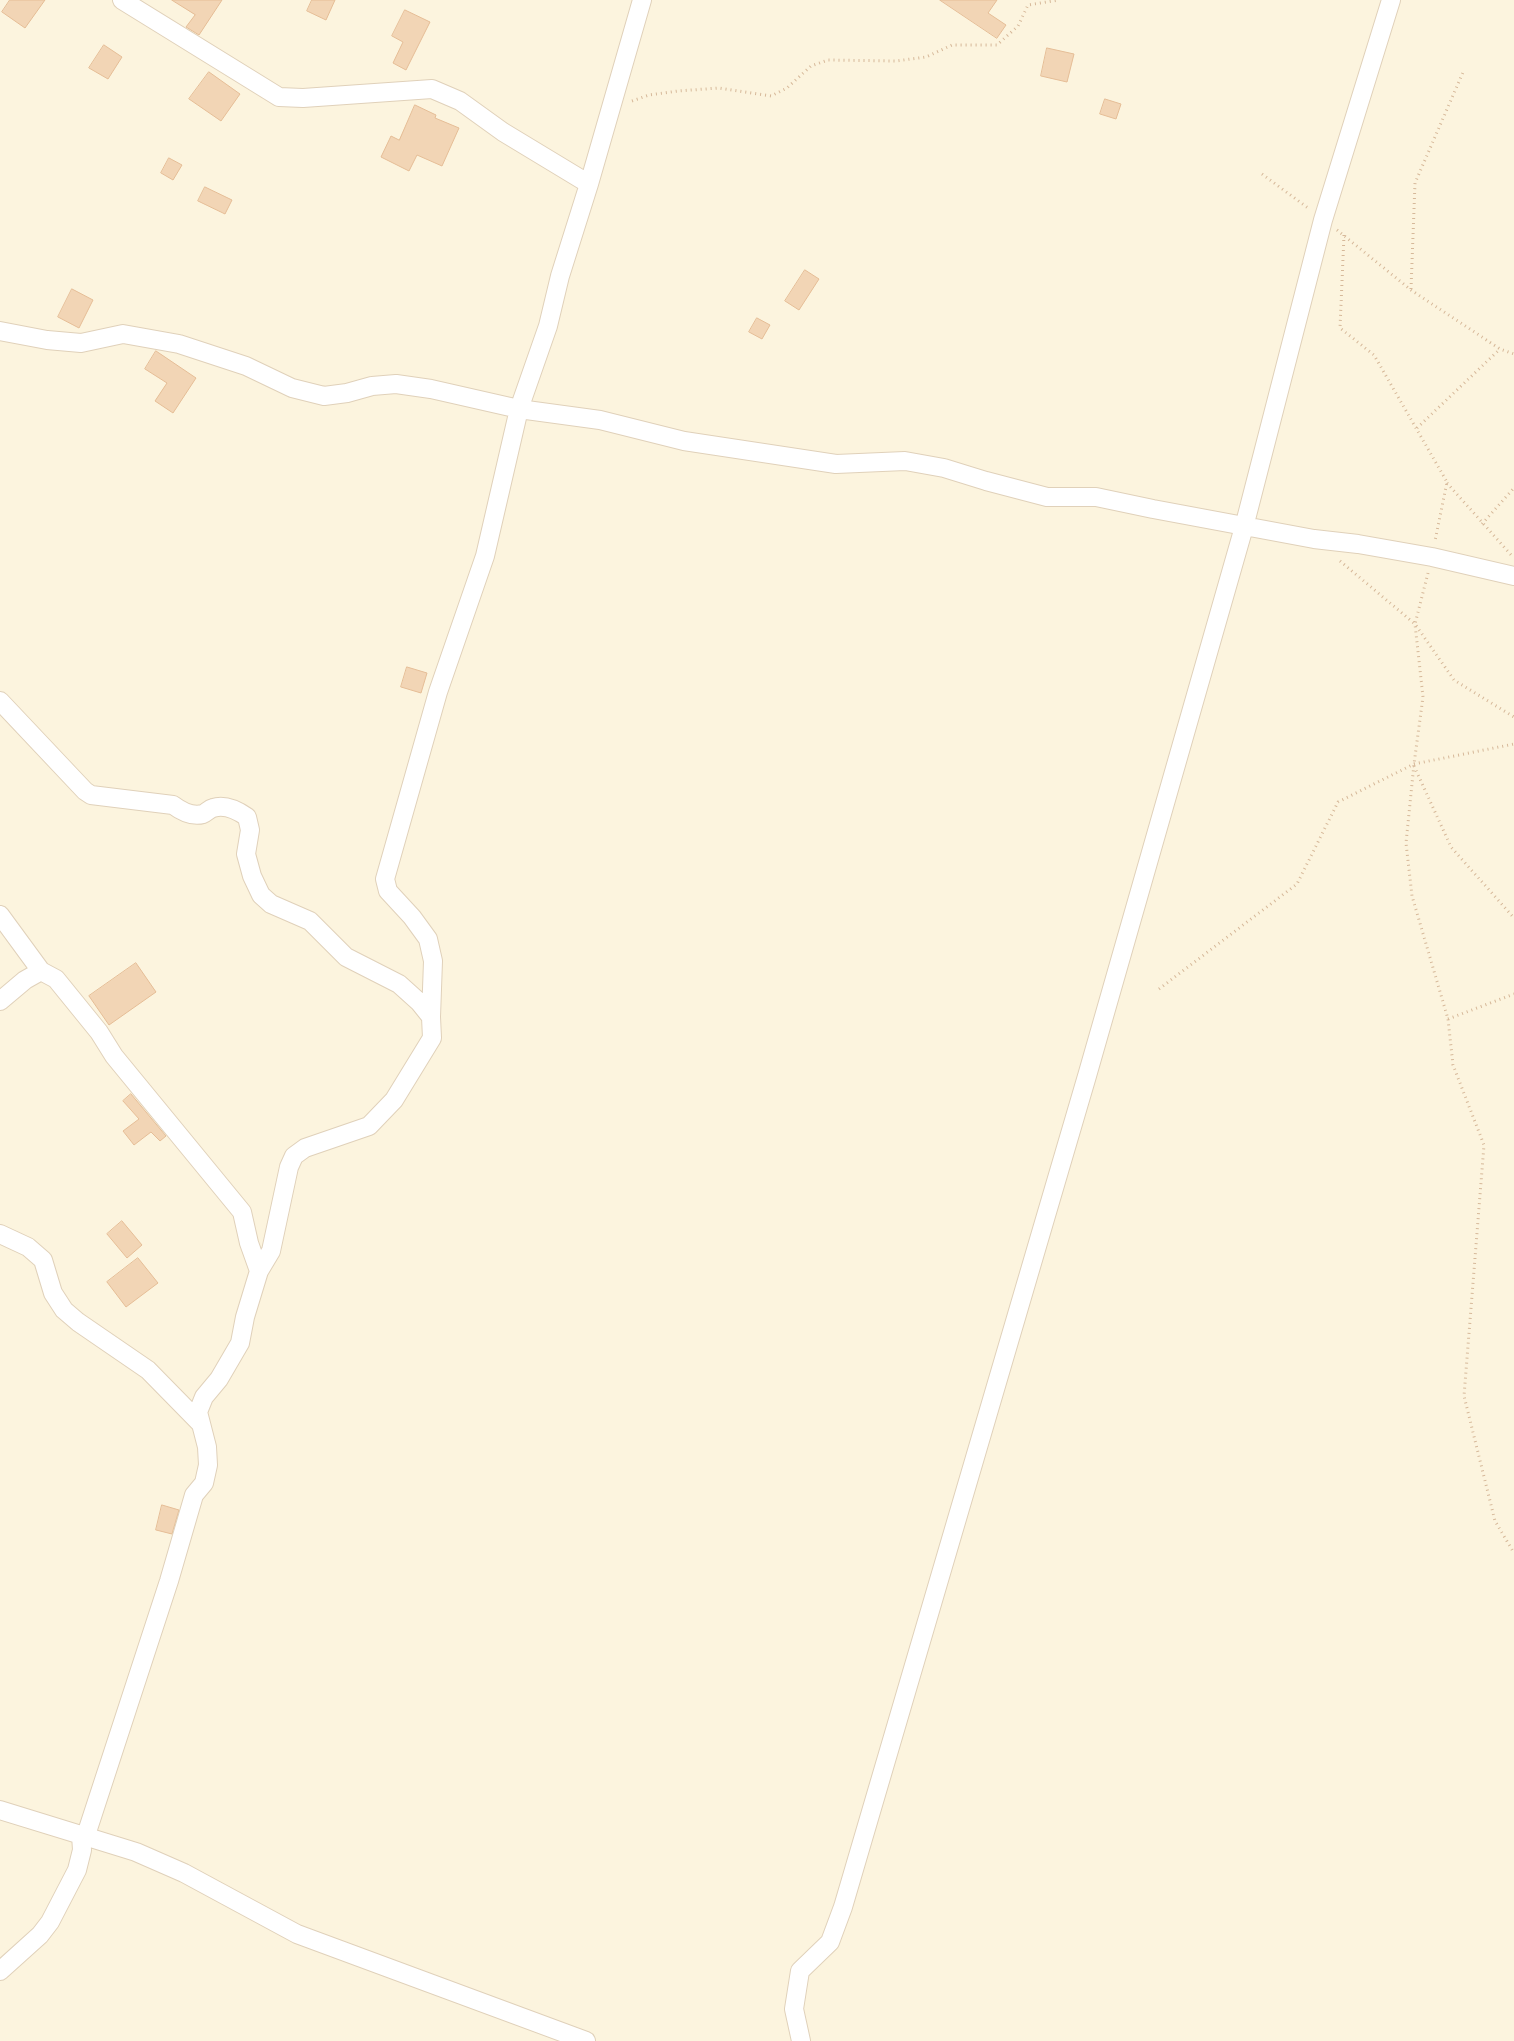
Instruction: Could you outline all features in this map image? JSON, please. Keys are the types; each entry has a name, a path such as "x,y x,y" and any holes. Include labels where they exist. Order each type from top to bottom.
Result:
{"street":[{"path":"122,0 279,97 303,98 432,89 460,101 503,132 589,184"},
{"path":"81,1835 87,1832 90,1823 169,1581 194,1495 204,1483 208,1465 207,1447 198,1412 204,1397 219,1379 240,1343 245,1316 259,1271 270,1251 288,1167 294,1156 305,1148 369,1126 394,1100 432,1038 432,961 428,939 412,917 388,891 385,879 438,692 485,556 518,409 548,326 560,276 589,184 642,0"},
{"path":"801,2041 794,2009 800,1972 830,1942 843,1907 1081,1096 1244,527 1323,220 1391,0"},
{"path":"0,331 48,340 81,343 123,334 179,344 246,366 292,388 324,396 347,393 372,386 396,384 431,389 518,409 600,420 684,441 836,464 905,461 944,468 1047,497 1096,497 1244,527 1432,557 1514,576"},
{"path":"0,701 84,791 91,795 173,805 182,811 194,814 202,814 214,807 224,807 235,809 247,817 250,830 246,854 252,876 261,895 271,904 310,921 346,958 399,984 419,1002 431,1017"},
{"path":"0,915 41,971 56,979 99,1032 118,1062 242,1212 249,1243 259,1271"},
{"path":"0,1001 25,980 41,971"},
{"path":"0,1234 28,1247 42,1260 53,1292 64,1310 78,1322 148,1370 200,1423"},
{"path":"0,1810 136,1852 184,1873 296,1934 586,2041"},
{"path":"0,1971 40,1935 50,1922 77,1870 82,1850 81,1835"}],"path":[{"path":"611,109 649,95 678,90 719,88 771,96 787,88 811,66 828,60 896,61 926,56 952,45 997,45 1018,26 1028,5 1059,0"},
{"path":"1411,290 1415,183 1464,70"},
{"path":"1262,174 1344,235 1411,290 1500,349 1514,354"},
{"path":"1344,235 1340,328 1374,356 1447,482 1482,524 1514,558"},
{"path":"1417,428 1500,349"},
{"path":"1447,482 1432,557 1415,624 1423,697 1406,843 1412,896 1448,1018 1453,1065 1484,1145 1464,1396 1495,1521 1514,1553"},
{"path":"1482,524 1514,488"},
{"path":"1314,539 1415,624 1454,680 1514,717"},
{"path":"1159,989 1297,884 1338,802 1414,764 1514,744"},
{"path":"1414,764 1451,847 1514,918"},
{"path":"1448,1018 1514,994"}],"building":[{"path":"10,0 45,0 25,28 2,12"},
{"path":"172,0 222,0 199,35 186,27 195,15"},
{"path":"312,0 335,0 326,20 307,11"},
{"path":"940,0 997,0 988,13 1006,25 997,38"},
{"path":"405,10 430,22 406,70 393,63 403,42 392,36"},
{"path":"104,45 122,57 108,79 89,68"},
{"path":"1047,48 1074,54 1067,82 1041,76"},
{"path":"209,72 240,94 221,121 189,99"},
{"path":"1105,99 1121,104 1116,119 1100,114"},
{"path":"415,105 436,115 435,118 459,128 442,166 417,155 409,171 381,157 391,136 399,140"},
{"path":"169,158 182,165 173,180 161,173"},
{"path":"205,187 232,200 225,214 198,201"},
{"path":"805,270 819,279 799,310 785,301"},
{"path":"72,289 93,300 79,328 58,317"},
{"path":"757,318 770,325 762,339 749,332"},
{"path":"156,351 196,378 173,413 155,401 167,383 145,369"},
{"path":"407,667 427,673 421,693 401,687"},
{"path":"136,963 156,992 109,1025 89,996"},
{"path":"131,1094 166,1136 160,1141 151,1132 134,1145 123,1131 139,1119 123,1101"},
{"path":"122,1221 142,1245 127,1258 107,1234"},
{"path":"138,1258 158,1283 126,1307 107,1282"},
{"path":"162,1505 179,1510 172,1534 156,1530"}]}
